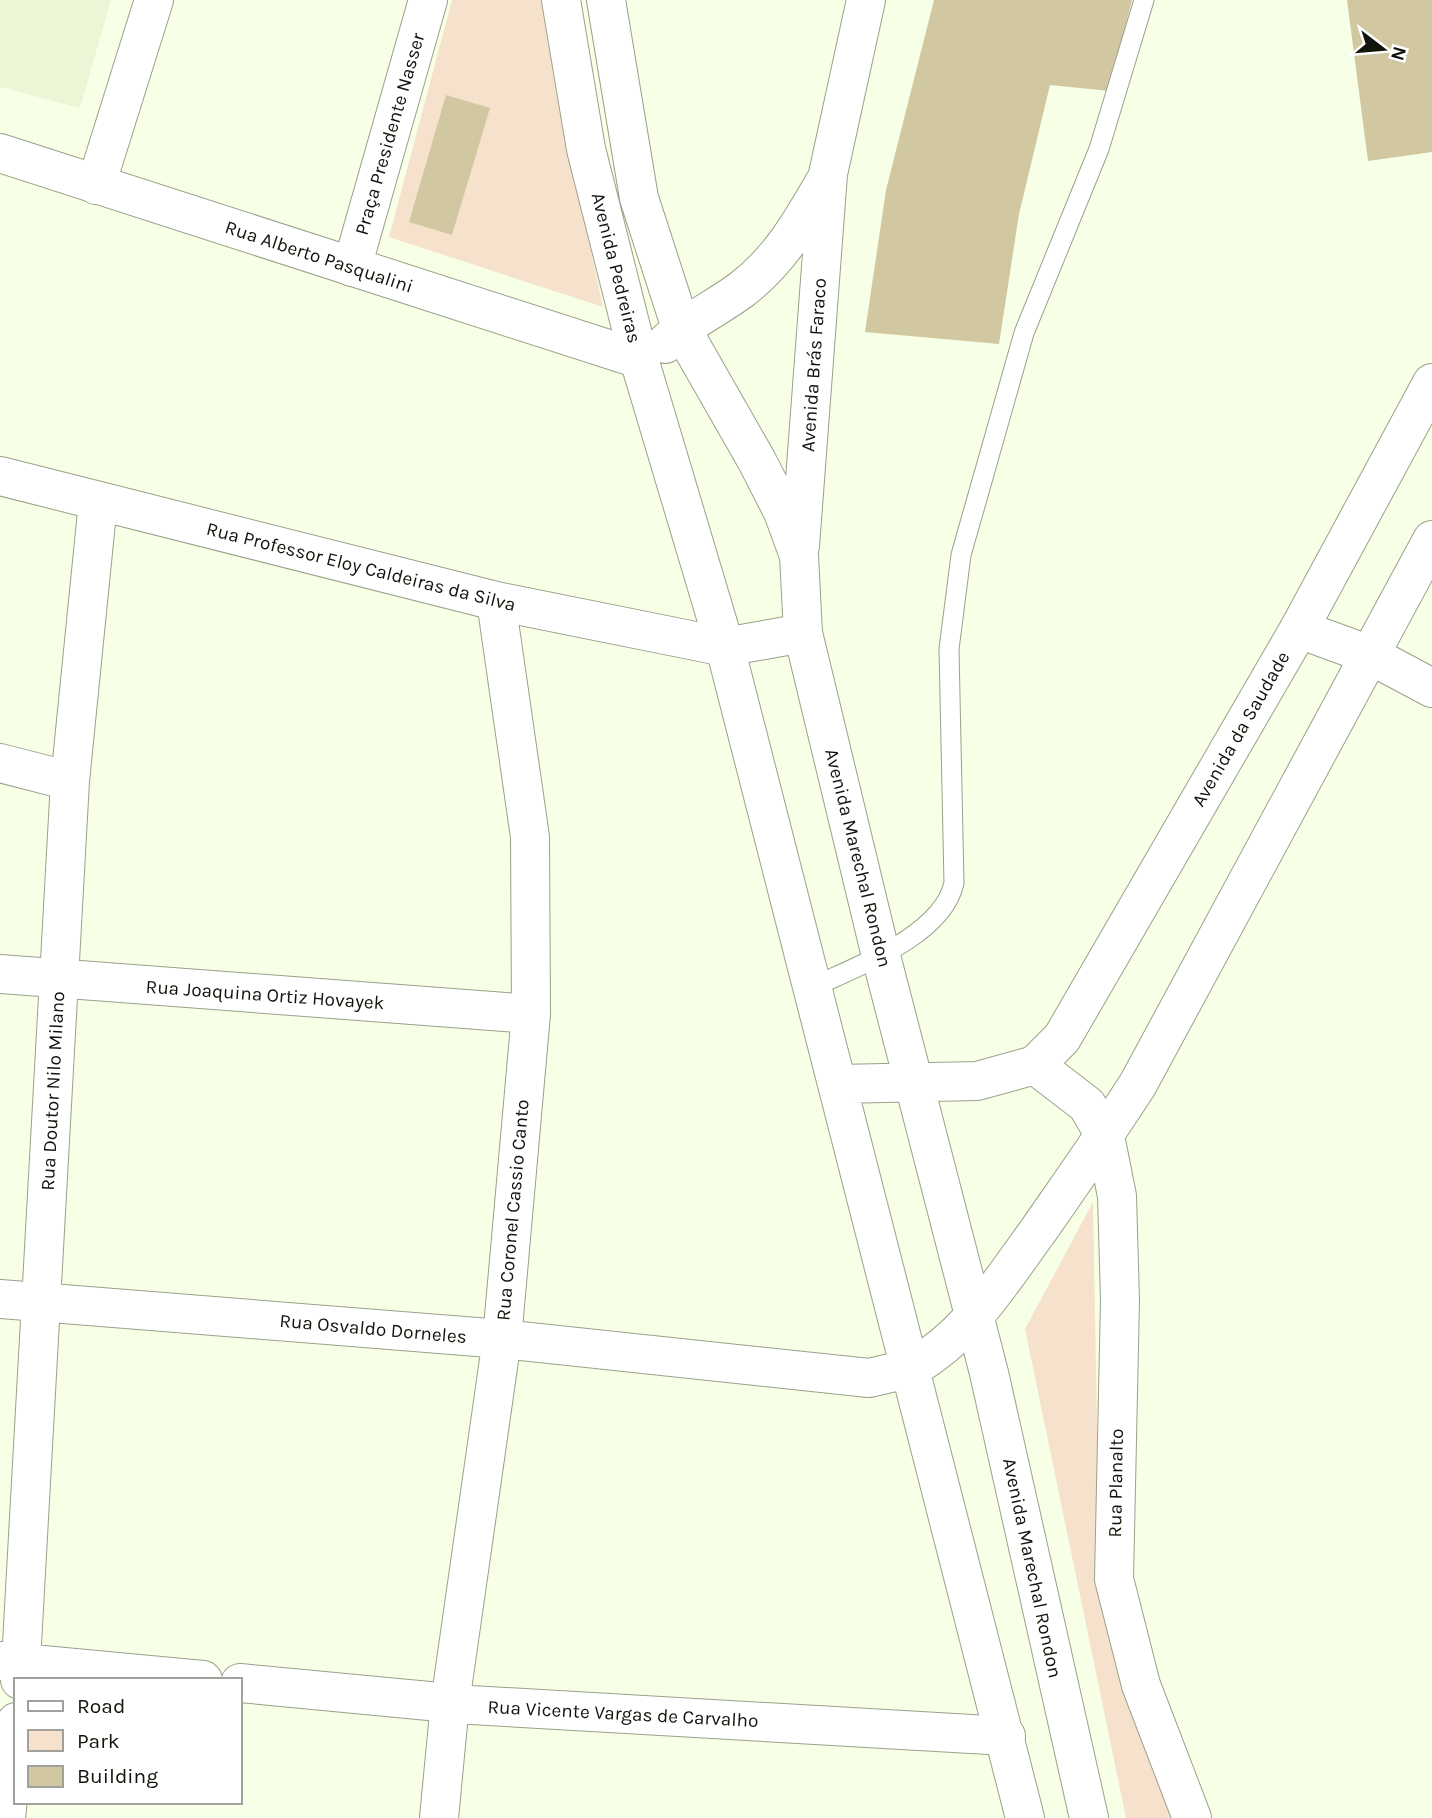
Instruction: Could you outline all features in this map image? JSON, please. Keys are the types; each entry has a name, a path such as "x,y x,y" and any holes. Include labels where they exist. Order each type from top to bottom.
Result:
{"street":[{"path":"96,185 154,0"},
{"name":"Praça Presidente Nasser","path":"352,267 428,0"},
{"name":"Avenida Pedreiras","path":"561,0 586,149 639,359 664,344 681,328 639,198 606,0"},
{"name":"Avenida Brás Faraco","path":"799,556 828,174 866,0"},
{"name":"Rua Alberto Pasqualini","path":"0,153 639,359"},
{"name":"Avenida Brás Faraco","path":"681,328 737,292 773,262 799,226 828,174"},
{"name":"Avenida Marechal Rondon","path":"681,328 757,461 783,512 799,556 803,633 881,956 975,1318 1089,1818"},
{"path":"639,359 725,647 912,1368 1025,1818"},
{"name":"Avenida da Saudade","path":"1035,1065 1062,1038 1299,629 1432,383"},
{"name":"Rua Professor Eloy Caldeiras da Silva","path":"0,476 496,601 725,647"},
{"name":"Rua Doutor Nilo Milano","path":"14,1668 41,1302 70,781 99,502"},
{"path":"912,1368 942,1351 975,1318 1105,1136 1138,1084 1432,540"},
{"name":"Rua Coronel Cassio Canto","path":"439,1818 450,1703 502,1339 531,1014 530,837 496,601"},
{"path":"1299,629 1370,655 1432,688"},
{"path":"725,647 803,633"},
{"path":"0,763 70,781"},
{"name":"Rua Joaquina Ortiz Hovayek","path":"0,974 531,1014"},
{"path":"838,1084 978,1081 1035,1065"},
{"name":"Rua Planalto","path":"1035,1065 1087,1105 1105,1136 1117,1196 1120,1300 1114,1579 1141,1685 1192,1818"},
{"name":"Rua Osvaldo Dorneles","path":"0,1298 502,1339 869,1378 912,1368"},
{"path":"14,1668 172,1678"},
{"name":"Rua Vicente Vargas de Carvalho","path":"242,1683 450,1703 1006,1736"},
{"path":"6,1818 14,1741"}],"lane":[{"path":"813,986 881,956 940,914 950,898 954,883 949,649 961,555 1024,332 1099,149 1144,0"}],"shaded area":[{"path":"0,0 111,0 80,108 0,87"}],"green space":[{"path":"452,0 544,0 564,125 603,307 389,237"},
{"path":"1093,1202 1100,1591 1176,1818 1126,1818 1025,1329"}],"building":[{"path":"934,0 1132,0 1109,91 1050,85 1019,214 999,344 865,332 886,190"},
{"path":"1347,0 1432,0 1432,152 1368,161"},
{"path":"446,95 490,108 452,235 409,222"}]}
